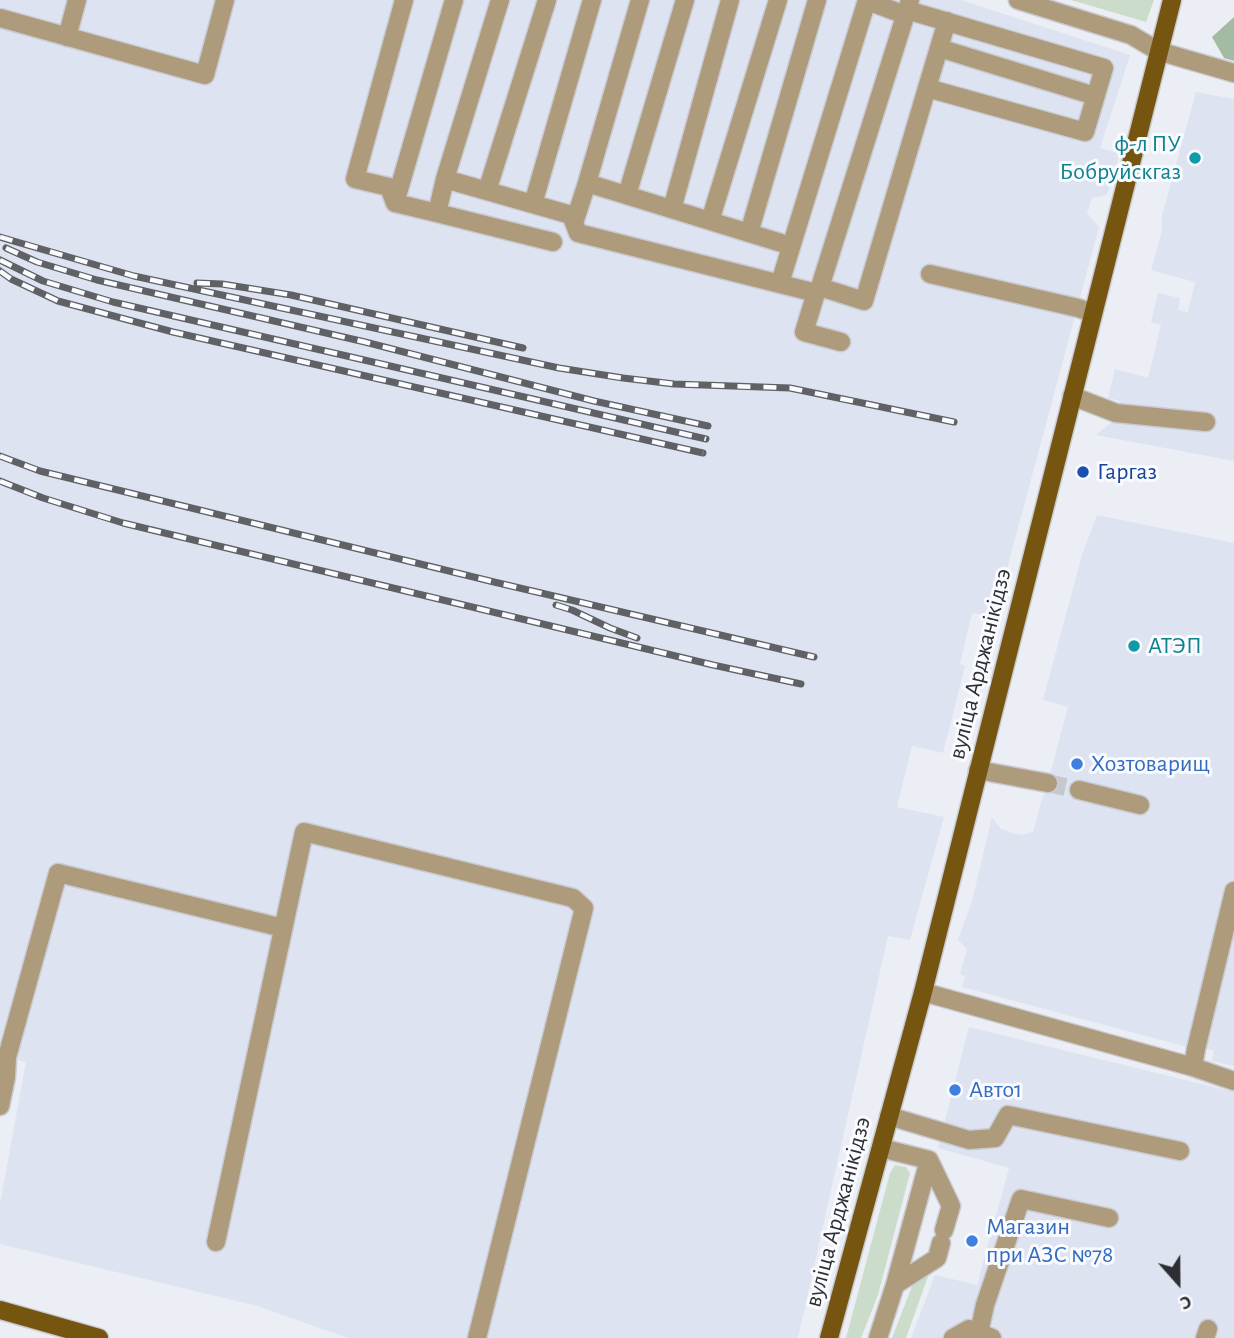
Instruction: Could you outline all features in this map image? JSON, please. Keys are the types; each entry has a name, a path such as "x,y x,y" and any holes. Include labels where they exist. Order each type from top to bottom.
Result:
{"main road":[{"name":"вуліца Арджанікідзэ","path":"829,1338 923,992 1172,0"},
{"path":"0,1310 99,1338"}],"lane":[{"path":"66,37 77,0"},
{"path":"0,18 205,75 225,0"},
{"path":"395,203 389,187 355,179 404,0"},
{"path":"395,203 454,0"},
{"path":"437,213 500,0"},
{"path":"487,191 547,0"},
{"path":"533,204 592,0"},
{"path":"574,223 640,0"},
{"path":"627,195 685,0"},
{"path":"672,209 730,0"},
{"path":"710,221 778,0"},
{"path":"749,233 817,0"},
{"path":"780,283 869,0 873,3 907,8 1104,68 1085,132 927,88"},
{"path":"1018,0 1131,35 1158,51 1234,73"},
{"path":"841,342 804,332 907,8"},
{"path":"445,179 570,215 578,233 864,301 947,22"},
{"path":"939,48 1095,96"},
{"path":"587,183 791,246"},
{"path":"395,203 553,242"},
{"path":"930,274 1093,313"},
{"path":"1072,396 1116,413 1206,422"},
{"path":"978,770 1048,783"},
{"path":"1079,790 1140,805"},
{"path":"216,1242 304,832 573,898 584,908 477,1338"},
{"path":"0,1106 7,1057 58,873 284,928"},
{"path":"1193,1067 1195,1049 1234,891"},
{"path":"923,992 1193,1067 1234,1081"},
{"path":"889,1116 969,1140 995,1138 1007,1115 1180,1151"},
{"path":"881,1148 929,1160"},
{"path":"895,1285 937,1258 943,1236 951,1206 929,1160"},
{"path":"878,1338 929,1160"},
{"path":"953,1338 970,1329 986,1336 985,1305 1021,1199 1109,1218"}],"shaded area":[{"path":"0,0 961,0 1130,55 1100,148 1120,153 1107,195 1092,198 1087,213 1099,227 994,617 972,613 960,664 965,666 943,753 912,746 897,807 944,817 910,940 888,936 798,1338 348,1338 257,1306 0,1244 0,1204 26,1062 0,1055"},
{"path":"1196,92 1234,99 1234,461 1096,435 1113,421 1120,401 1108,398 1115,369 1148,378 1161,325 1151,322 1158,293 1180,298 1178,310 1188,312 1195,282 1151,270 1162,231 1162,216"},
{"path":"1097,515 1234,543 1234,1066 1212,1061 1214,1050 1195,1049 962,987 965,976 960,974 967,949 958,940 972,901 992,817 1000,828 1012,833 1022,835 1033,832 1045,793 1068,707 1043,700 1082,555"},
{"path":"969,1027 1234,1092 1234,1338 911,1338 935,1275 977,1285 1009,1168 938,1148"}],"green space":[{"path":"1071,0 1154,0 1146,22"},
{"path":"1234,17 1234,61 1224,58 1212,37"},
{"path":"895,1165 906,1167 910,1173 878,1295 861,1338 846,1338 890,1173"},
{"path":"930,1271 906,1338 892,1338 916,1276"}],"tunnel":[{"path":"1048,783 1079,790"}],"railway":[{"path":"0,237 134,276 559,368 674,384 790,388 954,422"},
{"path":"6,248 37,262 97,280 365,342 594,401 708,426"},
{"path":"0,260 43,281 113,302 706,439"},
{"path":"0,271 58,301 173,332 703,453"},
{"path":"197,283 222,284 291,295 523,348"},
{"path":"0,456 40,471 814,657"},
{"path":"0,481 43,498 123,523 801,684"},
{"path":"556,605 637,638"}],"place":[{"name":"ф-л ПУ Бобруйскгаз","path":"1195,158"},
{"name":"Гаргаз","path":"1083,472"},
{"name":"АТЭП","path":"1134,646"},
{"name":"Хозтоварищ","path":"1077,764"},
{"name":"Авто1","path":"955,1090"},
{"name":"Магазин при АЗС №78","path":"972,1241"}]}
